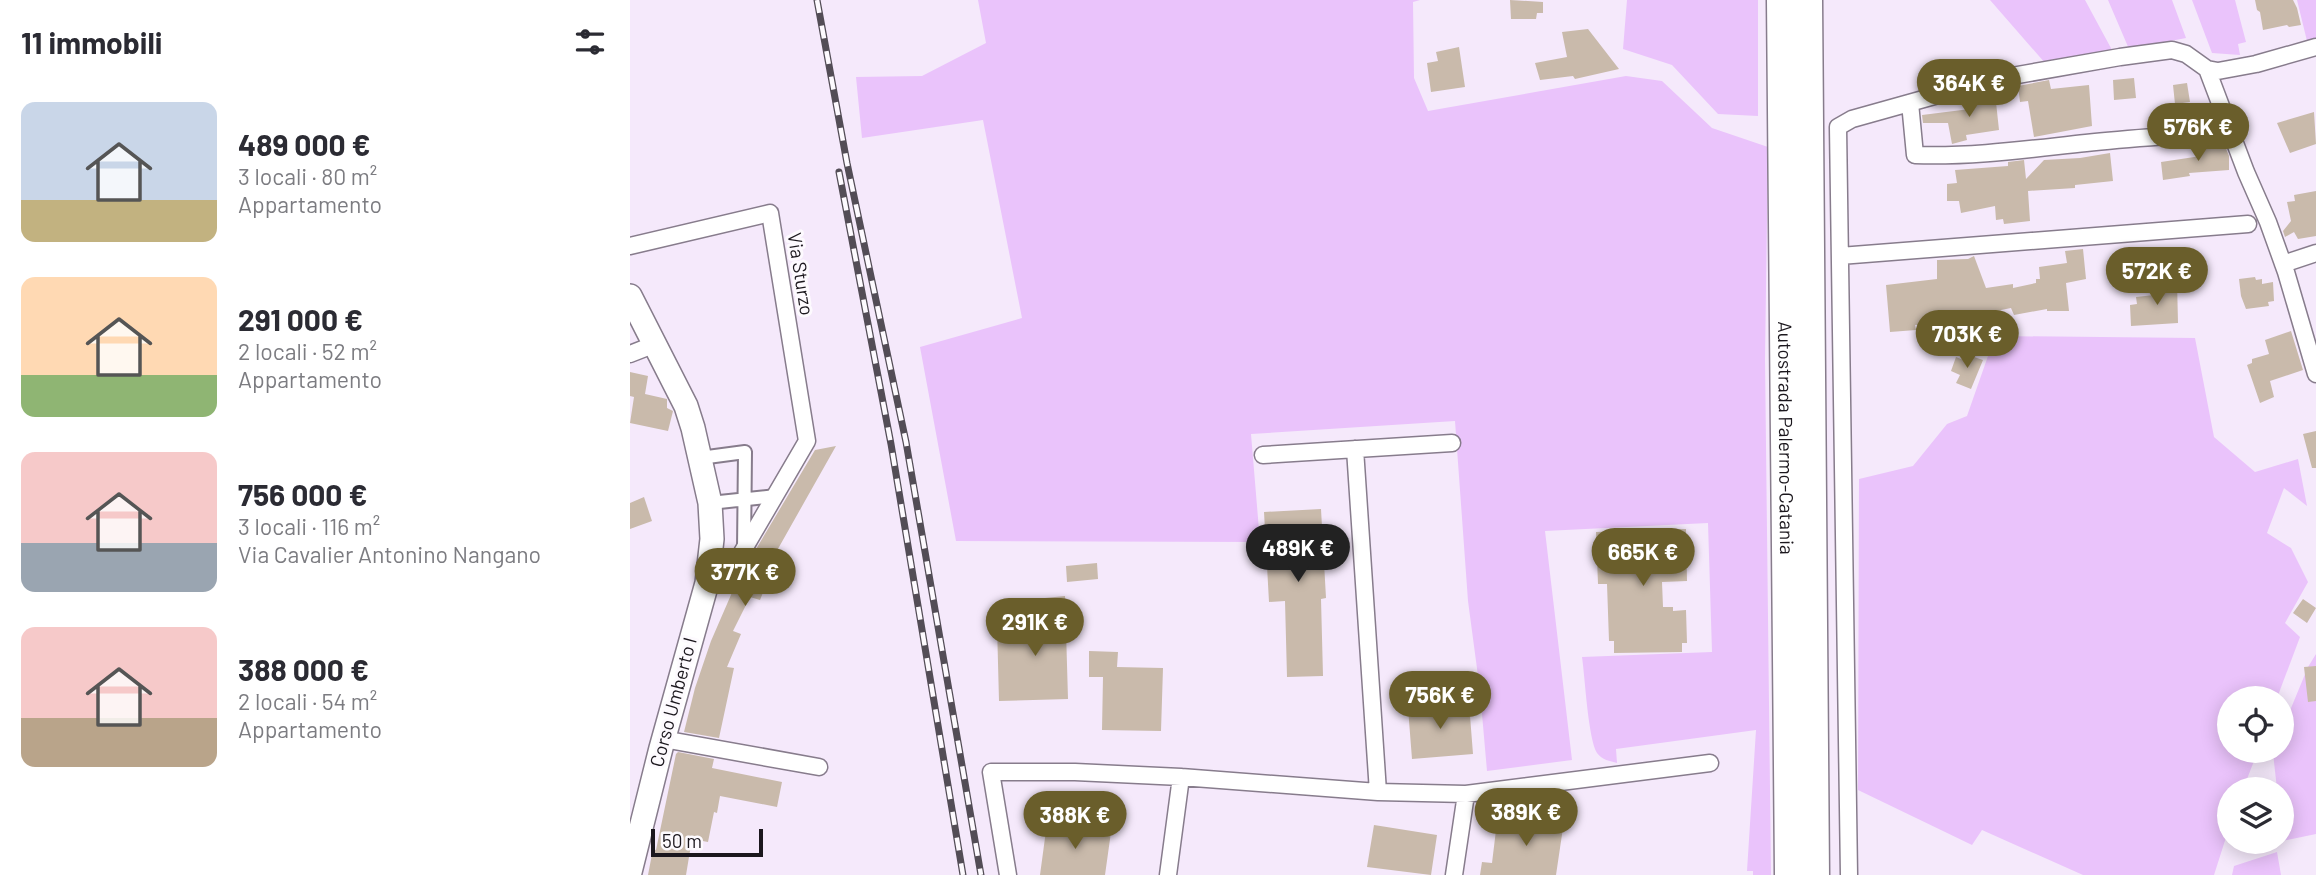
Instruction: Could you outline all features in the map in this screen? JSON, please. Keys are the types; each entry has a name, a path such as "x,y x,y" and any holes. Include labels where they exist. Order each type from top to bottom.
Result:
{"highway":[{"name":"Autostrada Palermo-Catania","path":"1782,0 1790,875"},
{"name":"Autostrada Palermo-Catania","path":"1807,0 1814,875"}],"main road":[{"name":"Corso Umberto I","path":"630,296 686,406 710,503 712,539 706,583 630,872"}],"street":[{"path":"1849,875 1838,127 1852,119 1995,79 2120,57 2172,50 2186,54 2207,69 2218,71 2256,64 2316,47"},
{"path":"2207,69 2283,264 2316,374"},
{"path":"1910,103 1915,155 2005,152 2215,132"},
{"name":"Via Sturzo","path":"630,246 770,213 807,441 776,496"},
{"path":"1840,256 2248,224"},
{"path":"2283,264 2316,253"},
{"path":"630,354 653,345"},
{"path":"1263,455 1452,443"},
{"path":"1355,449 1378,792"},
{"path":"700,458 745,452 744,550"},
{"path":"710,503 776,496"},
{"path":"709,561 737,561 776,496"},
{"path":"663,739 818,767"},
{"path":"1008,875 991,772 1075,772 1378,792 1466,794 1710,763"},
{"path":"1168,875 1181,777"},
{"path":"1454,875 1466,794"}],"shaded area":[{"path":"978,0 1420,0 1413,2 1414,78 1428,111 1626,76 1662,81 1712,128 1768,147 1765,359 1771,875 1753,875 1753,871 1747,871 1756,730 1616,749 1617,763 1606,760 1597,753 1591,734 1582,657 1712,652 1708,523 1545,531 1572,760 1487,771 1468,601 1455,421 1251,434 1260,542 956,541 920,347 1022,318 983,120 862,138 856,77 922,76 986,43"},
{"path":"1627,0 1758,0 1758,116 1718,114 1672,65 1623,49"},
{"path":"1990,0 2085,0 2112,50 2045,63"},
{"path":"2108,0 2172,0 2186,38 2129,49"},
{"path":"2192,0 2235,0 2246,42 2238,44 2240,55 2212,53"},
{"path":"2297,0 2316,0 2316,39 2307,41"},
{"path":"1995,336 2195,338 2214,437 2255,472 2298,459 2307,506 2284,488 2267,533 2291,548 2308,582 2285,623 2300,637 2282,686 2217,686 2217,763 2253,763 2248,777 2217,777 2217,854 2221,854 2214,875 2083,875 1982,830 1972,845 1858,790 1859,479 1913,466 1947,424 1967,416"},
{"path":"2316,654 2316,834 2294,839 2294,777 2276,777 2274,763 2294,763 2294,701"},
{"path":"2277,854 2281,875 2232,875 2234,866"}],"building":[{"path":"1510,0 1543,2 1543,13 1537,13 1536,19 1511,19"},
{"path":"2255,0 2293,0 2301,25 2263,30"},
{"path":"1588,29 1619,69 1575,79 1573,76 1540,80 1535,63 1567,57 1562,32"},
{"path":"1459,47 1465,87 1431,92 1427,63 1438,61 1436,52"},
{"path":"2134,78 2136,98 2114,100 2113,80"},
{"path":"2049,80 2051,89 2089,85 2092,126 2034,137 2028,101 2020,102 2018,86"},
{"path":"2187,83 2190,102 2175,104 2173,85"},
{"path":"1995,93 1999,130 1966,135 1967,140 1952,144 1948,123 1923,123 1922,115 1970,109 1969,99"},
{"path":"2314,112 2316,144 2290,153 2277,123"},
{"path":"2225,146 2229,156 2229,170 2189,173 2190,176 2163,180 2161,162 2201,156 2201,147"},
{"path":"2110,153 2113,181 2075,185 2075,188 2028,191 2030,221 2004,224 2003,219 1996,220 1995,206 1961,213 1959,201 1947,201 1947,184 1957,183 1955,170 2008,166 2008,162 2024,160 2026,179 2044,160"},
{"path":"2316,191 2316,236 2298,239 2294,232 2285,237 2283,231 2291,221 2287,202 2295,201 2294,195"},
{"path":"2083,249 2086,279 2066,283 2069,311 2047,309 2014,315 2011,308 1991,312 1993,332 1955,333 1954,321 1927,320 1927,324 1915,325 1916,330 1890,332 1886,285 1937,279 1937,260 1968,259 1974,256 1986,288 2013,284 2013,288 2036,283 2036,279 2040,279 2039,267 2067,263 2065,251"},
{"path":"2255,277 2256,280 2262,279 2262,284 2273,282 2274,301 2268,302 2269,306 2246,309 2239,279"},
{"path":"2177,281 2178,323 2131,326 2130,305 2137,304 2136,297 2163,294 2162,282"},
{"path":"2291,331 2303,370 2270,381 2274,397 2260,403 2247,365 2252,363 2252,359 2269,354 2265,340"},
{"path":"1968,355 1983,360 1971,389 1956,383 1960,375 1951,371 1956,357 1966,361"},
{"path":"630,372 648,376 645,394 667,399 667,408 673,411 668,431 630,423 634,397 630,396"},
{"path":"2316,431 2316,468 2312,468 2303,434"},
{"path":"836,446 757,586 764,590 760,600 750,597 733,631 741,634 727,667 734,668 719,738 684,732 711,641 737,581 815,450"},
{"path":"644,497 652,521 630,529 630,503"},
{"path":"1321,509 1326,598 1321,599 1323,676 1287,677 1285,601 1269,602 1264,512"},
{"path":"1686,529 1687,581 1662,582 1663,607 1673,607 1673,611 1686,610 1687,643 1682,643 1682,652 1614,653 1614,641 1609,641 1607,584 1598,584 1596,532"},
{"path":"1097,563 1098,579 1067,582 1066,566"},
{"path":"1065,596 1068,699 999,701 997,625 1048,624 1045,598"},
{"path":"2303,599 2316,608 2307,623 2293,613"},
{"path":"1089,651 1118,652 1117,667 1163,668 1161,731 1102,730 1103,677 1089,677"},
{"path":"2316,666 2316,701 2308,702 2304,667"},
{"path":"1469,703 1473,754 1412,759 1408,708"},
{"path":"678,752 714,759 712,768 782,782 777,807 720,796 708,842 692,839 686,875 648,875 653,849 656,850"},
{"path":"1510,813 1564,821 1556,875 1480,875 1482,862 1492,863 1496,830 1507,832"},
{"path":"1047,823 1111,832 1105,875 1040,875"},
{"path":"1374,825 1437,835 1431,875 1367,867"}],"railway":[{"path":"817,0 847,163 906,442 981,875"},
{"path":"839,172 891,444 963,875"}]}
